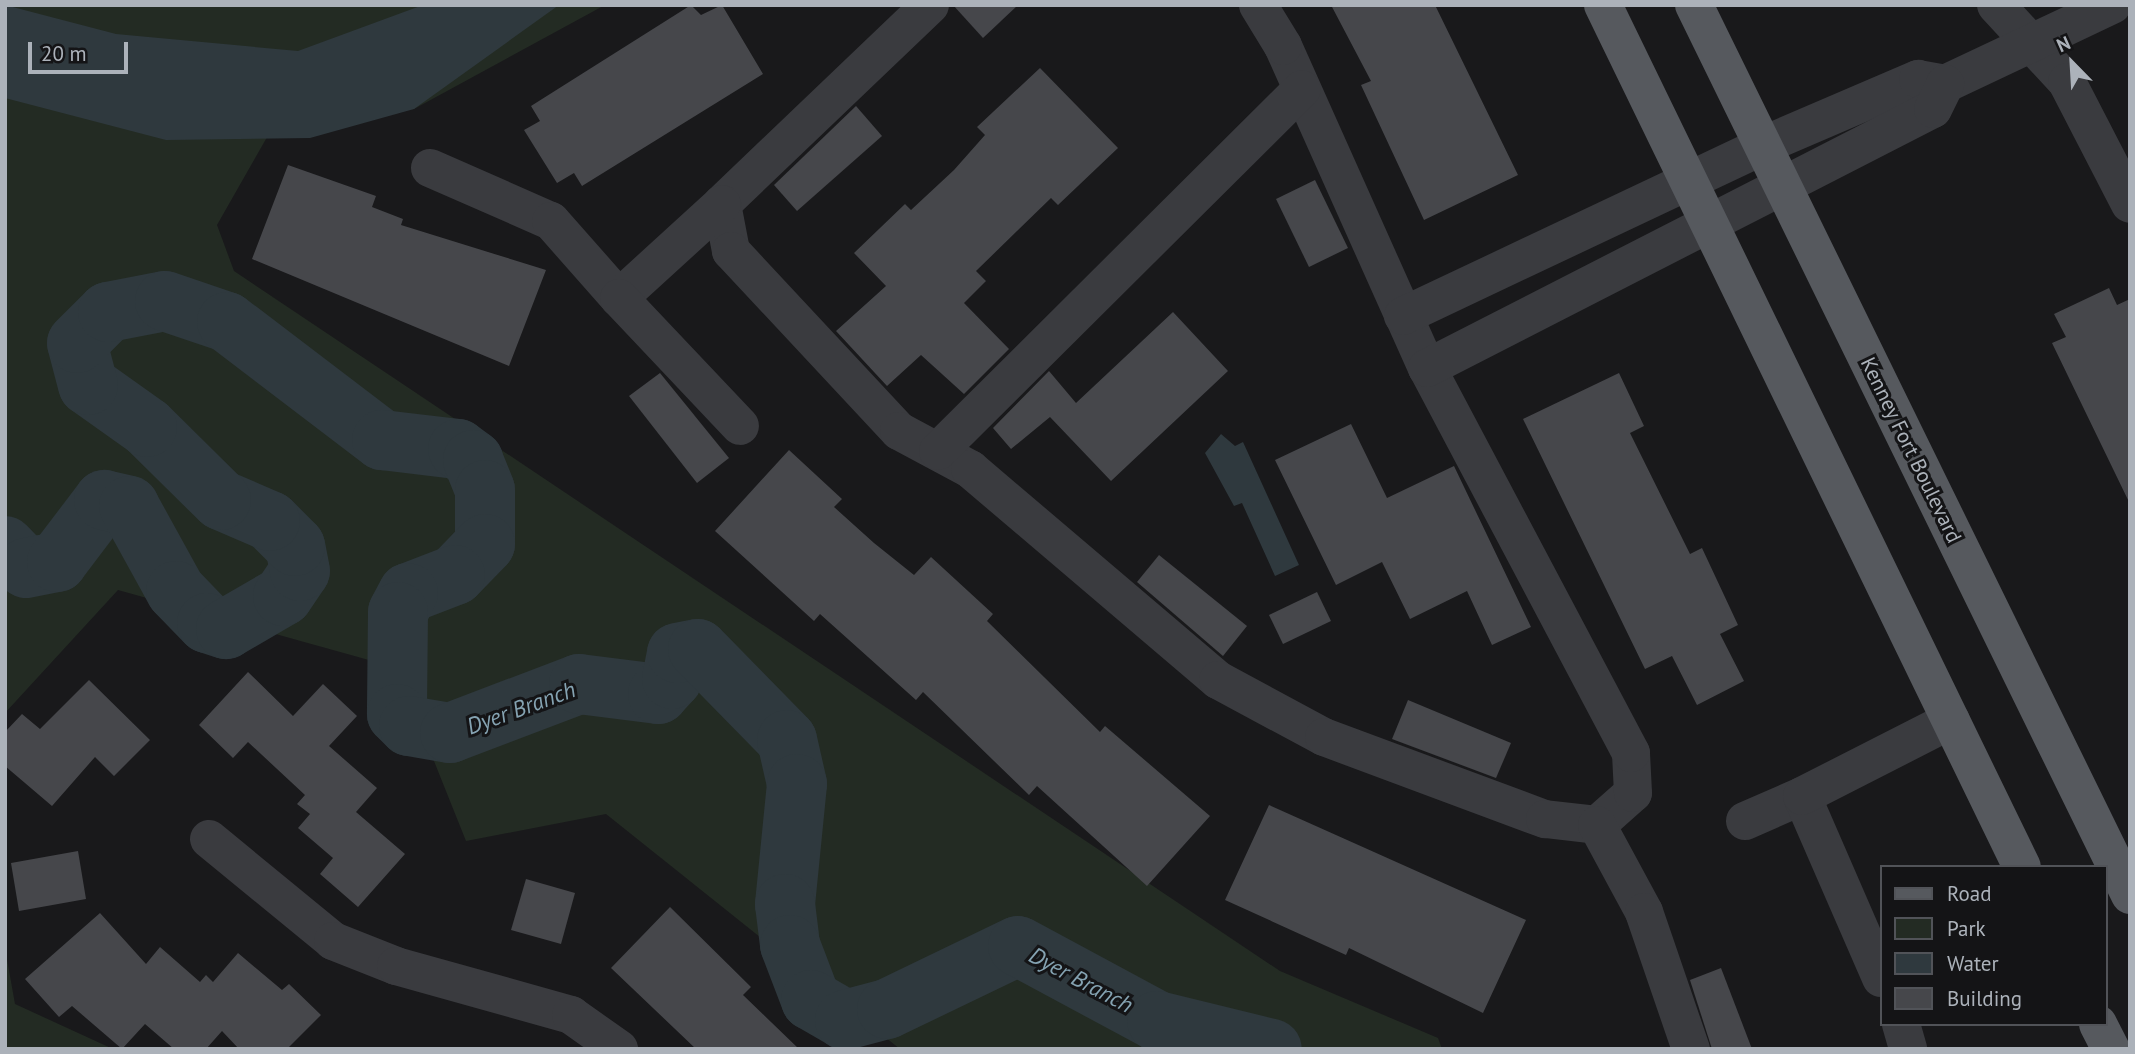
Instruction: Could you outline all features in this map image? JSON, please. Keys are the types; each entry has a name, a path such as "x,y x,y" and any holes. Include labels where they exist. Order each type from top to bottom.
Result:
{"main road":[{"path":"1604,5 2021,865"},
{"name":"Kenney Fort Boulevard","path":"1694,5 2130,895"},
{"path":"2099,1026 2111,1049"}],"street":[{"path":"618,298 722,204 930,5"},
{"path":"722,204 731,251 899,431 970,469 1218,680 1324,737 1545,819 1597,825 1633,793 1631,753 1427,368 1302,89 1258,5"},
{"path":"1996,5 2067,82 2130,204"},
{"path":"1403,316 1764,145 1918,79 1945,84 2033,46 2112,5"},
{"path":"1427,368 1712,226 1933,108 1945,84"},
{"path":"938,451 1302,89"},
{"path":"430,168 551,221 618,298 740,426"},
{"path":"1745,821 1802,796 1951,720"},
{"path":"1802,796 1880,976"},
{"path":"1597,825 1644,912 1692,1049"},
{"path":"209,839 333,941 396,966 572,1015 619,1049"},
{"path":"1902,1026 1908,1049"}],"green space":[{"path":"5,5 605,5 414,109 274,125 217,225 234,271 1280,971 1438,1038 1442,1049 900,1049 606,814 466,841 424,736 376,662 118,590 5,713"},
{"path":"5,948 15,1004 113,1049 5,1049"}],"water":[{"path":"5,5 116,34 298,51 423,5 559,5 414,109 310,138 166,140 5,98"},
{"path":"1221,434 1235,446 1243,442 1299,565 1275,576 1242,503 1234,506 1205,453"}],"building":[{"path":"691,5 701,15 722,5 763,74 582,186 574,173 557,183 524,130 540,121 531,106"},
{"path":"953,5 1018,5 983,38"},
{"path":"1331,5 1435,5 1518,175 1424,220 1361,85 1371,81"},
{"path":"1040,68 1118,148 1058,205 1051,198 976,271 986,281 964,303 1009,349 964,394 921,355 887,386 836,331 886,286 854,253 905,204 911,210 954,170 985,135 977,127"},
{"path":"856,106 882,136 797,211 774,185"},
{"path":"288,165 376,196 372,207 403,219 401,225 546,270 509,366 252,259"},
{"path":"1315,180 1348,248 1309,267 1276,199"},
{"path":"2109,288 2117,305 2130,299 2130,504 2052,343 2066,337 2054,314"},
{"path":"1173,312 1228,371 1111,481 1050,417 1011,449 993,428 1049,371 1076,403"},
{"path":"660,373 729,458 697,483 629,396"},
{"path":"1619,373 1644,426 1630,433 1690,554 1702,548 1738,625 1720,634 1744,681 1697,705 1672,656 1645,669 1523,419"},
{"path":"1351,424 1387,498 1454,466 1531,627 1492,645 1467,591 1410,619 1382,562 1336,585 1275,460"},
{"path":"789,450 842,499 834,507 874,543 914,575 931,557 993,614 987,621 1100,732 1105,726 1210,816 1147,886 1037,786 1029,795 923,692 916,700 820,614 814,621 715,531"},
{"path":"1159,555 1247,626 1223,656 1137,582"},
{"path":"1317,592 1331,621 1283,644 1269,615"},
{"path":"248,672 293,716 323,684 357,716 329,746 377,788 356,812 405,854 358,907 320,874 333,858 298,828 310,814 297,804 305,795 248,742 233,758 199,725"},
{"path":"89,680 150,740 114,776 95,757 52,806 5,766 5,732 22,714 40,729"},
{"path":"1408,700 1511,743 1496,778 1392,739"},
{"path":"1269,805 1526,920 1483,1013 1349,948 1346,955 1225,900"},
{"path":"78,851 86,899 19,911 11,863"},
{"path":"526,879 575,893 561,944 511,930"},
{"path":"670,907 751,987 743,995 799,1049 696,1049 611,968"},
{"path":"100,913 146,964 160,947 200,982 206,975 213,982 238,953 282,990 289,984 321,1015 287,1049 239,1049 222,1031 206,1049 174,1049 145,1024 122,1049 72,1006 59,1017 25,979"},
{"path":"1721,968 1752,1049 1712,1049 1690,980"}],"waterway":[{"name":"Dyer Branch","path":"5,546 26,568 57,562 104,500 129,506 176,591 207,623 226,629 283,596 300,571 295,546 270,521 221,500 147,427 88,385 77,343 108,312 165,301 227,322 382,440 458,449 473,460 485,490 485,544 455,575 408,593 398,612 397,714 409,726 450,733 579,684 658,694 672,679 677,653 698,649 787,740 797,784 785,904 790,945 811,1000 845,1020 887,1009 1018,946 1157,1021 1272,1049"}]}
